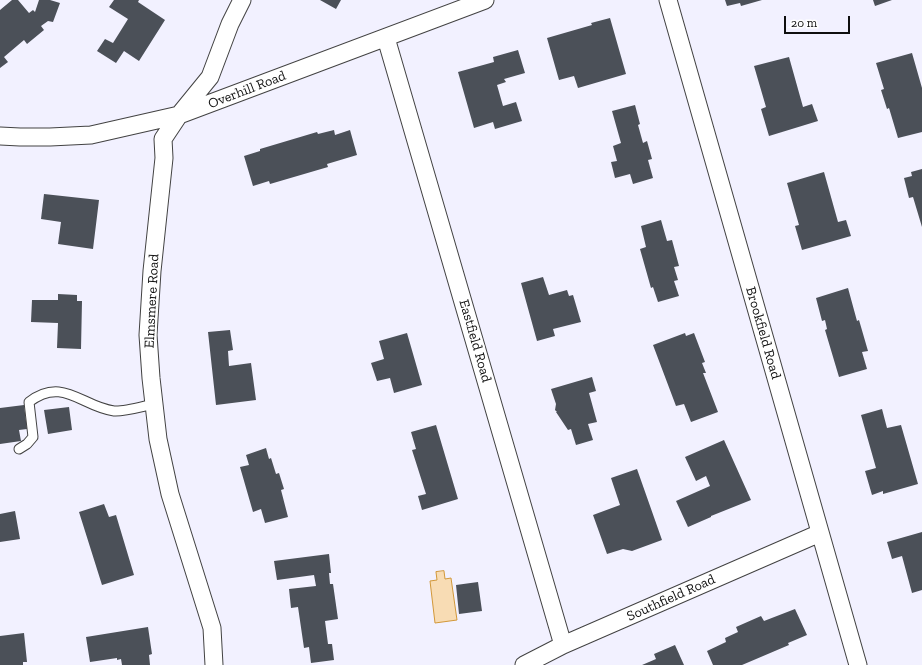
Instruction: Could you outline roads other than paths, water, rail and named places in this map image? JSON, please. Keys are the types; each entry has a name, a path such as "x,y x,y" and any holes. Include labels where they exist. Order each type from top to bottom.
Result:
{"street":[{"name":"Elmsmere Road","path":"214,665 212,628 202,592 170,494 158,438 148,335 152,272 164,158 163,138 210,77 230,24 242,0"},
{"name":"Overhill Road","path":"0,136 50,137 91,135 179,116 485,0"},
{"name":"Brookfield Road","path":"668,0 858,665"},
{"name":"Eastfield Road","path":"386,38 563,645"},
{"name":"Southfield Road","path":"524,665 563,645 820,533"}],"lane":[{"path":"19,449 27,444 32,437 29,402 46,393 61,392 97,406 115,411 154,404"}]}
